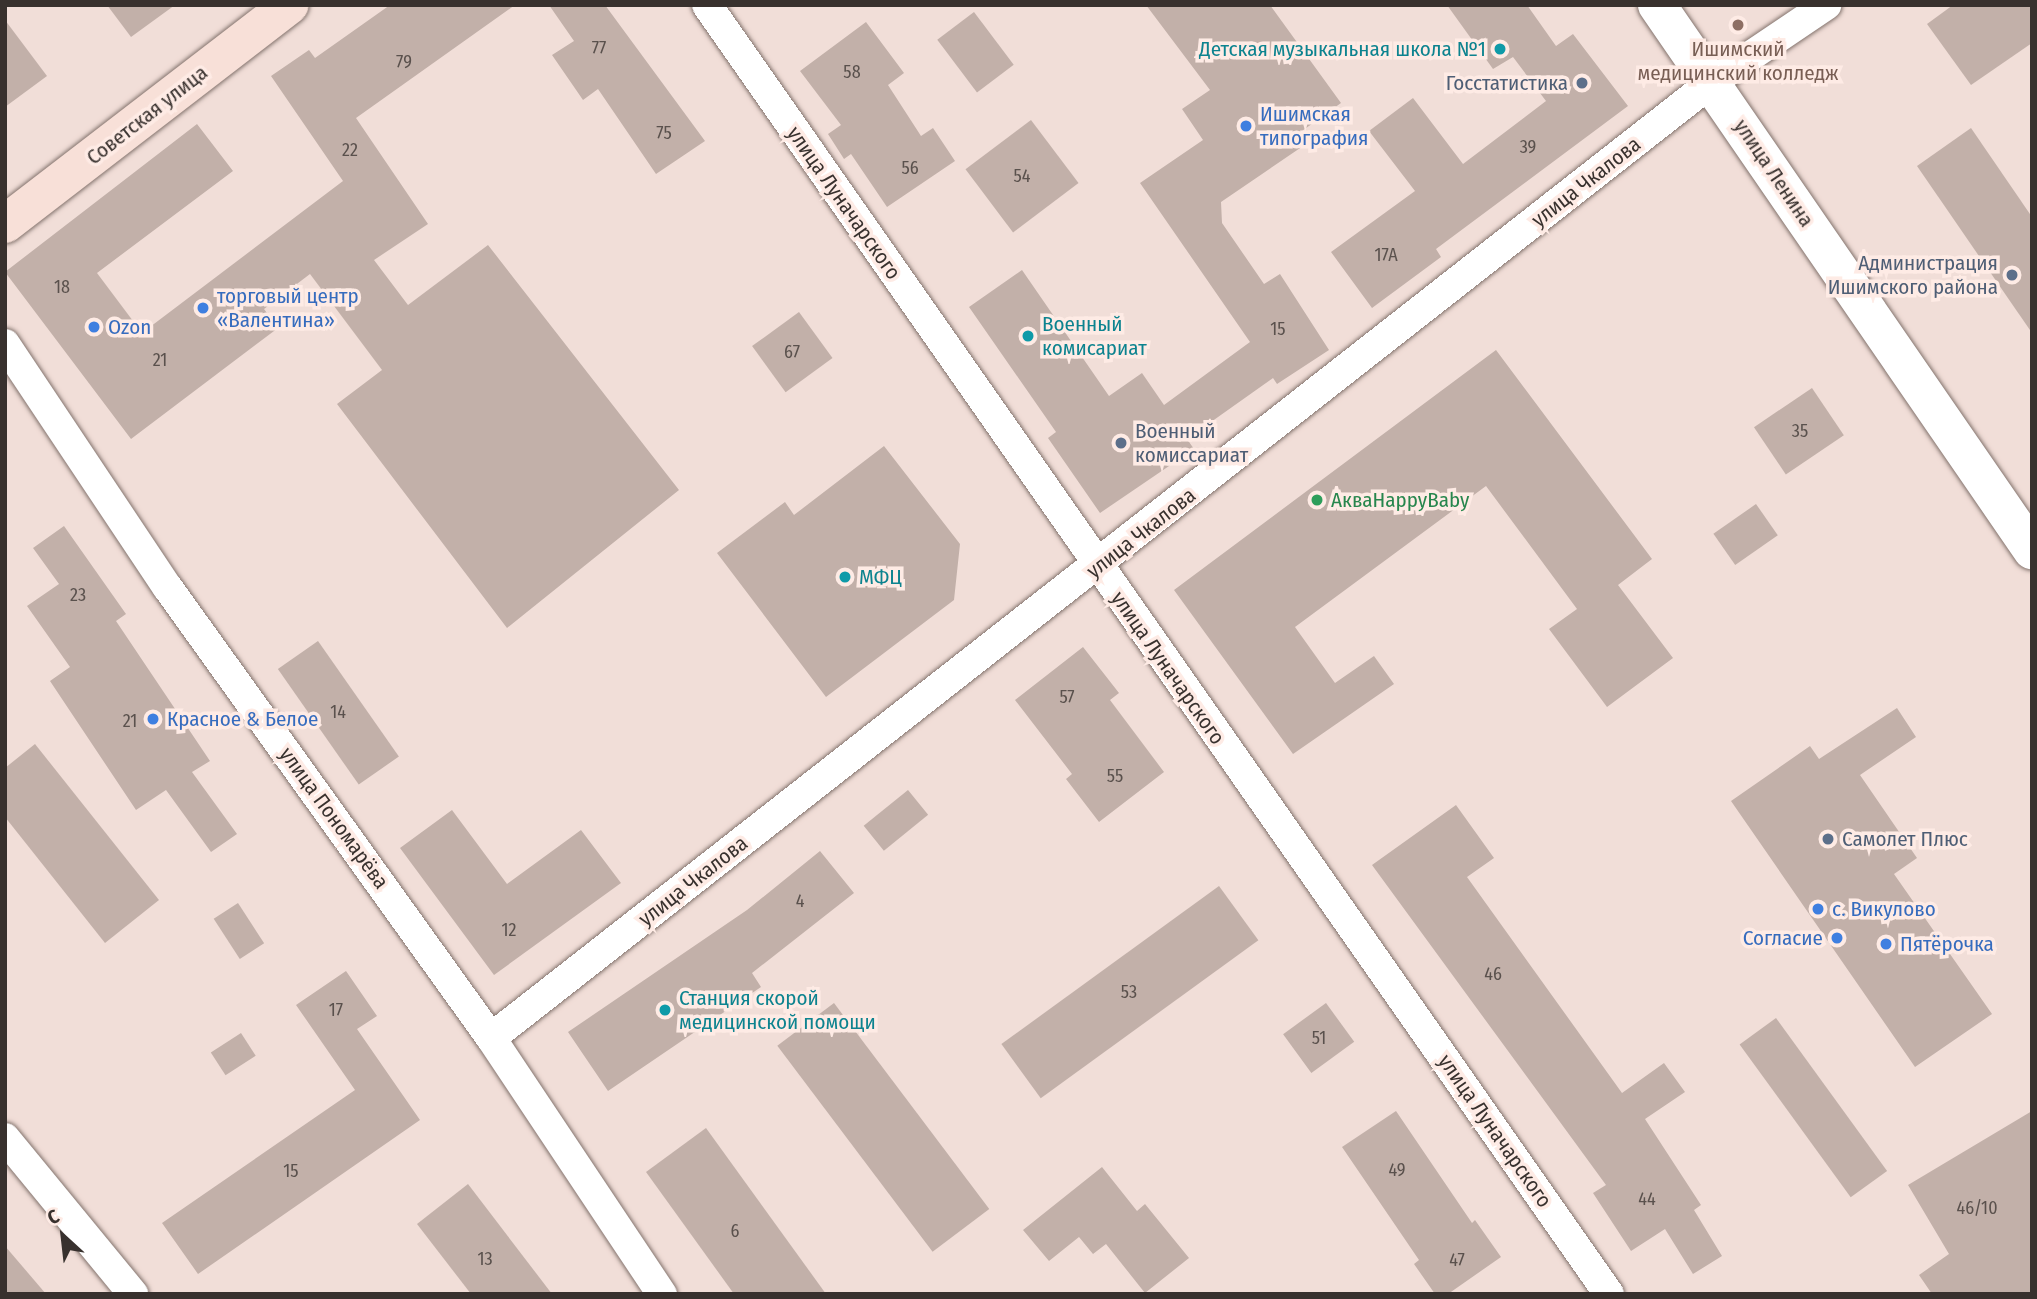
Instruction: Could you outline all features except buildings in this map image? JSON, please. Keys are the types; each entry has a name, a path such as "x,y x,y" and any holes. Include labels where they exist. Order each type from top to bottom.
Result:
{"main road":[{"name":"Советская улица","path":"5,224 289,5"}],"street":[{"name":"улица Луначарского","path":"706,5 1609,1294"},
{"name":"улица Ленина","path":"1657,5 2032,550"},
{"name":"улица Чкалова","path":"491,1038 1098,567 1712,82 1826,5"},
{"name":"улица Пономарёва","path":"5,344 168,587 491,1038 662,1294"},
{"path":"5,1138 133,1294"}],"place":[{"name":"Ишимский медицинский колледж","path":"1738,25"},
{"name":"Детская музыкальная школа №1","path":"1500,49"},
{"name":"Госстатистика","path":"1582,83"},
{"name":"Ишимская типография","path":"1246,126"},
{"name":"Администрация Ишимского района","path":"2012,275"},
{"name":"торговый центр «Валентина»","path":"203,308"},
{"name":"Ozon","path":"94,327"},
{"name":"Военный комисариат","path":"1028,336"},
{"name":"Военный комиссариат","path":"1121,443"},
{"name":"АкваHappyBaby","path":"1317,500"},
{"name":"МФЦ","path":"845,577"},
{"name":"Красное & Белое","path":"153,719"},
{"name":"Самолет Плюс","path":"1828,839"},
{"name":"с. Викулово","path":"1818,909"},
{"name":"Согласие","path":"1837,938"},
{"name":"Пятёрочка","path":"1886,944"},
{"name":"Станция скорой медицинской помощи","path":"665,1010"}]}
